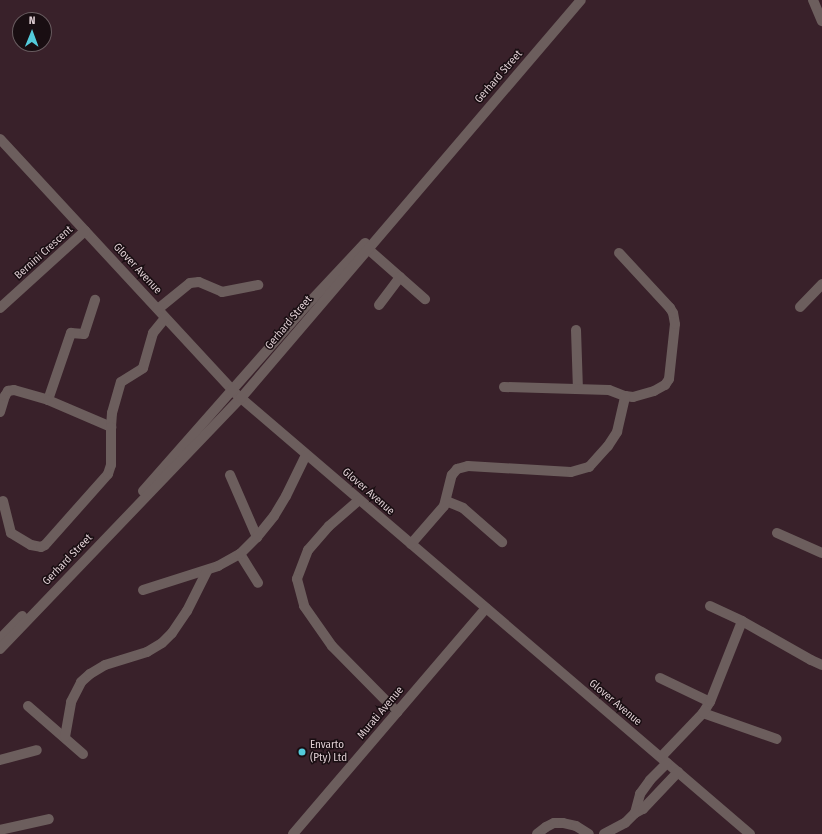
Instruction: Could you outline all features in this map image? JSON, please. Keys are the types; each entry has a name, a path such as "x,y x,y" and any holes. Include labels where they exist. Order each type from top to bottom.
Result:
{"street":[{"name":"Gerhard Street","path":"0,639 142,492 307,305 366,242 574,0"},
{"name":"Gerhard Street","path":"0,649 241,398 581,0"},
{"path":"813,0 822,20"},
{"name":"Glover Avenue","path":"0,139 232,390 358,500 750,834"},
{"name":"Bernini Crescent","path":"0,308 85,231"},
{"path":"368,249 424,299"},
{"path":"504,387 609,390 626,396 641,396 660,389 665,385 669,379 675,324 670,308 619,253"},
{"path":"378,305 400,277"},
{"path":"158,309 190,283 198,282 222,292 258,285"},
{"path":"800,307 822,284"},
{"path":"48,400 72,333 84,334 95,300"},
{"path":"3,501 11,533 31,545 41,547 45,545 108,474 111,465 112,413 121,382 143,368 153,333 165,318"},
{"path":"576,330 578,389"},
{"path":"0,412 8,391 14,390 48,400 111,427"},
{"path":"411,544 446,501 452,475 457,469 468,466 571,472 589,466 608,446 617,432 626,396"},
{"path":"143,590 207,571 240,554 257,537 274,516 286,496 306,455"},
{"path":"230,475 257,537"},
{"path":"358,500 329,526 308,550 297,579 304,606 332,646 397,712"},
{"path":"446,501 463,508 502,542"},
{"path":"777,533 822,553"},
{"path":"240,554 258,583"},
{"path":"65,737 71,702 82,682 90,674 105,665 147,652 162,643 172,633 187,611 207,571"},
{"path":"710,606 742,621 822,665"},
{"name":"Murati Avenue","path":"293,834 486,608"},
{"path":"635,814 640,794 664,760 703,713 710,702 742,621"},
{"path":"660,678 710,702"},
{"path":"28,706 83,754"},
{"path":"703,713 777,739"},
{"path":"0,760 37,750"},
{"path":"604,834 625,823 651,803 678,772"},
{"path":"0,830 49,819"},
{"path":"537,834 550,825 563,823 576,826 589,834"}],"place":[{"name":"Envarto (Pty) Ltd","path":"302,752"}]}
